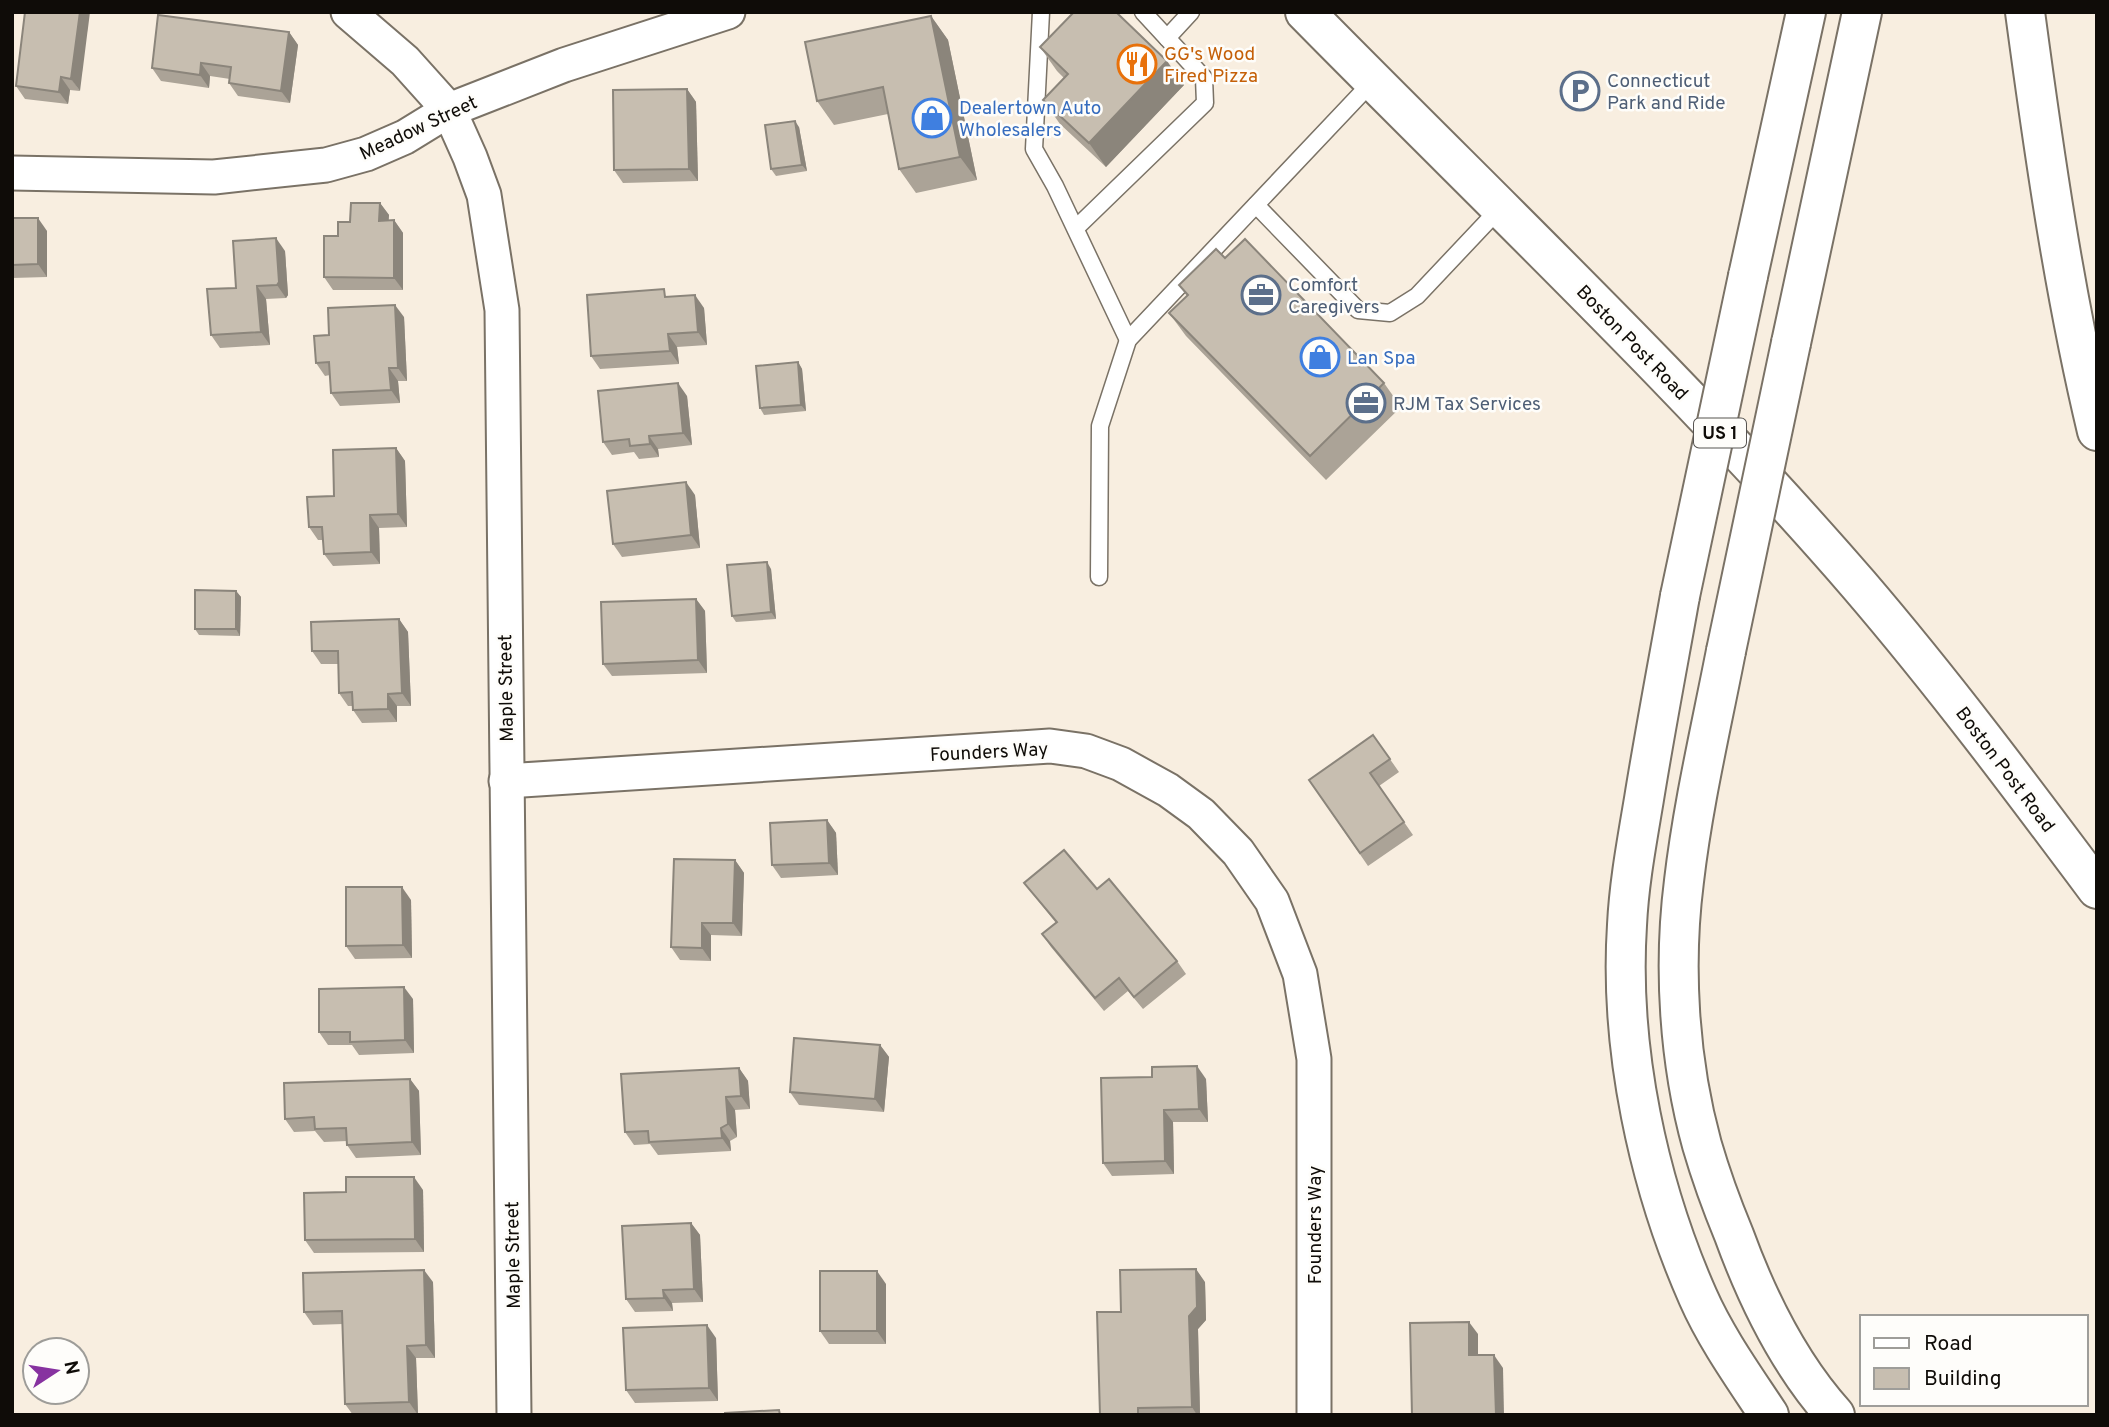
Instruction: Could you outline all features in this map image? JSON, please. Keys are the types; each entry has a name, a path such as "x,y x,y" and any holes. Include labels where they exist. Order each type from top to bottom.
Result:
{"main road":[{"name":"Boston Post Road","path":"1305,12 1659,367 1858,584 1956,703 2097,889"},
{"path":"1769,1415 1740,1372 1699,1298 1670,1225 1649,1155 1627,1003 1627,926 1638,834 1680,596 1806,12"},
{"path":"1835,1415 1799,1366 1768,1315 1742,1258 1702,1143 1682,1030 1679,963 1683,883 1699,786 1862,12"},
{"path":"2025,12 2053,207 2072,316 2097,431"}],"street":[{"name":"Maple Street","path":"348,12 405,61 449,110 484,195 502,310 513,1415"},
{"name":"Meadow Street","path":"12,173 214,177 326,164 366,154 404,138 449,110 564,65 728,12"},
{"name":"Founders Way","path":"506,781 1050,746 1086,751 1121,764 1168,790 1201,814 1238,852 1272,901 1300,974 1314,1059 1314,1415"}],"lane":[{"path":"1041,12 1034,149 1076,228 1128,340"},
{"path":"1076,228 1205,103 1204,78 1143,12"},
{"path":"1167,38 1191,12"},
{"path":"1099,577 1100,426 1128,340 1373,82"},
{"path":"1256,205 1358,310 1390,313 1417,296 1501,207"}],"building":[{"path":"25,12 80,12 71,79 61,77 59,92 16,86"},
{"path":"1074,12 1116,12 1167,61 1089,143 1043,100 1068,74 1040,47"},
{"path":"158,15 289,32 281,91 229,83 231,67 201,63 200,75 152,68"},
{"name":"Dealertown Auto Wholesalers","path":"931,16 960,157 899,169 883,87 817,101 805,42"},
{"path":"687,89 689,169 614,170 613,90"},
{"path":"795,121 802,165 771,169 765,125"},
{"path":"351,203 380,203 379,221 394,220 394,278 324,277 324,236 338,236 338,222 350,222"},
{"path":"12,218 38,218 38,264 12,265"},
{"path":"276,238 279,282 277,285 257,286 261,332 211,335 207,289 236,288 233,241"},
{"path":"1245,239 1384,383 1310,456 1169,313 1188,295 1179,285 1216,249 1225,258"},
{"path":"664,289 665,297 695,295 698,332 668,334 670,351 591,356 587,295"},
{"path":"395,305 398,368 389,368 391,390 331,393 329,362 316,363 314,336 329,335 328,308"},
{"path":"798,362 801,405 760,408 756,366"},
{"path":"678,383 683,433 649,436 650,444 630,446 629,439 603,442 598,391"},
{"path":"396,448 398,514 370,515 371,552 324,554 322,527 309,527 307,497 334,496 333,450"},
{"path":"686,482 691,535 613,544 607,491"},
{"path":"767,562 771,612 732,616 727,565"},
{"path":"195,590 236,591 236,629 195,629"},
{"path":"696,599 698,660 603,664 601,602"},
{"path":"399,619 402,693 388,694 388,709 353,710 352,692 339,693 338,651 312,651 311,622"},
{"path":"1373,735 1390,759 1370,773 1404,822 1360,853 1309,780"},
{"path":"827,820 829,863 772,865 770,823"},
{"path":"1064,850 1097,889 1109,879 1177,961 1134,997 1119,978 1095,998 1042,934 1057,922 1024,883"},
{"path":"674,859 735,860 733,923 702,923 702,948 671,947"},
{"path":"346,887 402,887 403,945 346,946"},
{"path":"404,987 405,1040 350,1042 350,1032 319,1032 319,989"},
{"path":"794,1038 880,1045 875,1099 790,1092"},
{"path":"1197,1066 1199,1109 1164,1110 1165,1161 1103,1163 1101,1078 1152,1077 1152,1067"},
{"path":"739,1068 741,1096 726,1097 728,1124 721,1128 722,1138 649,1142 648,1131 625,1132 621,1074"},
{"path":"410,1079 412,1142 347,1145 346,1128 315,1129 314,1117 285,1119 284,1083"},
{"path":"346,1177 414,1177 415,1239 305,1240 304,1193 346,1192"},
{"path":"691,1223 694,1289 663,1290 664,1298 626,1299 622,1226"},
{"path":"1196,1269 1197,1307 1189,1316 1192,1407 1138,1408 1138,1415 1100,1415 1097,1312 1121,1312 1120,1270"},
{"path":"424,1270 426,1345 407,1346 409,1402 345,1404 342,1311 304,1312 303,1273"},
{"path":"820,1271 877,1271 877,1331 820,1331"},
{"path":"1469,1322 1469,1355 1494,1355 1496,1415 1412,1415 1410,1323"},
{"path":"707,1325 709,1388 626,1390 623,1328"},
{"path":"779,1410 780,1415 725,1415 725,1413"}],"place":[{"name":"GG's Wood Fired Pizza","path":"1137,64"},
{"name":"Connecticut Park and Ride","path":"1580,91"},
{"name":"Dealertown Auto Wholesalers","path":"932,118"},
{"name":"Comfort Caregivers","path":"1261,295"},
{"name":"Lan Spa","path":"1320,357"},
{"name":"RJM Tax Services","path":"1366,403"}]}
